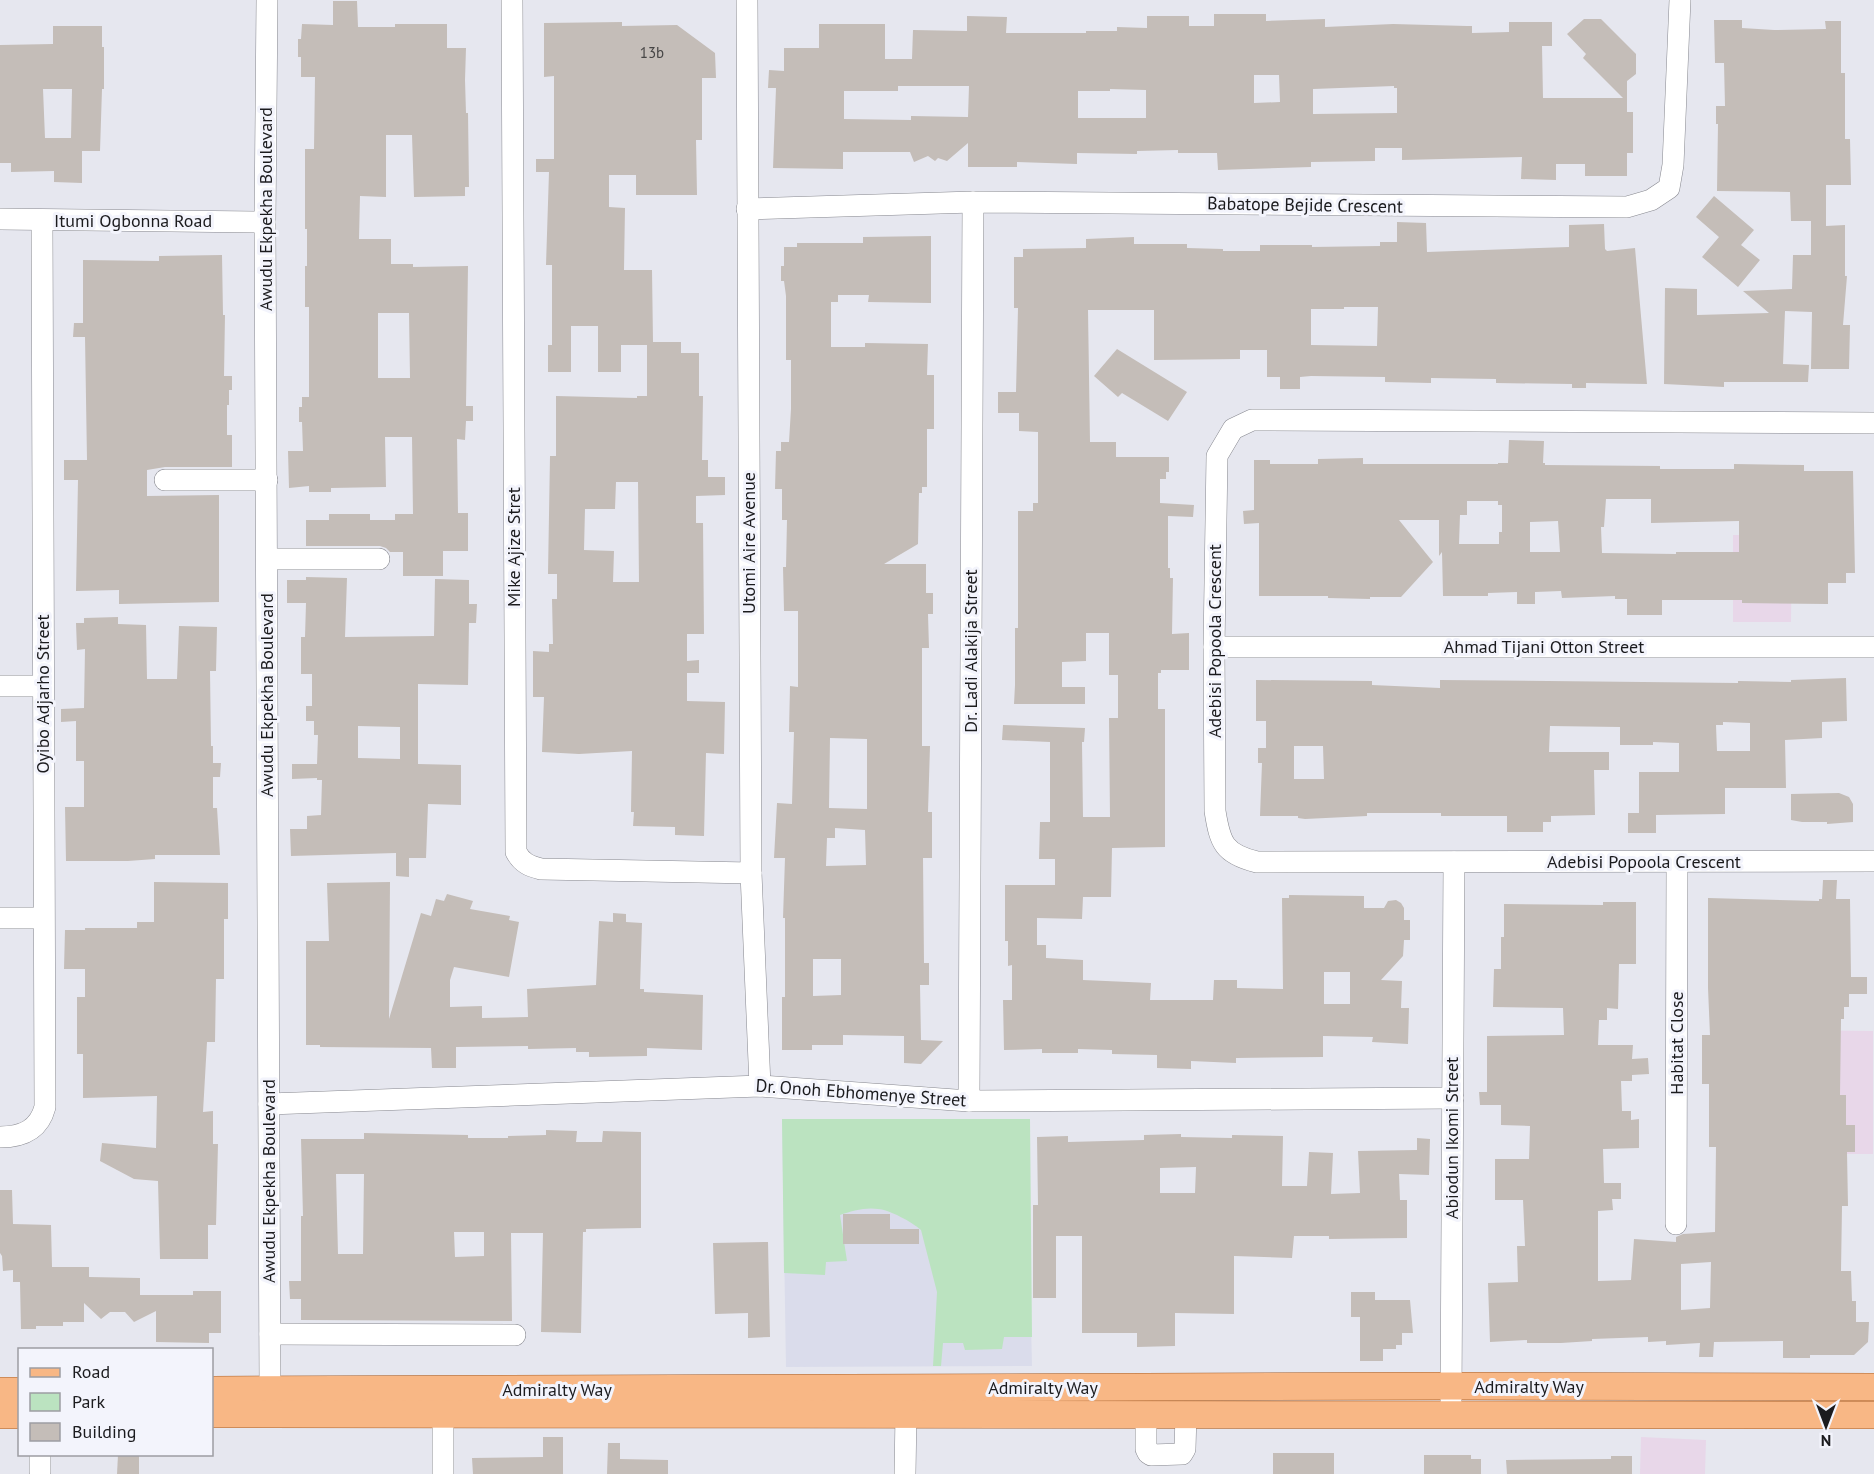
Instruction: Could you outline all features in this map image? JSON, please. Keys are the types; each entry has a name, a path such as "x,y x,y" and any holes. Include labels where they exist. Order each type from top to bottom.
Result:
{"main road":[{"name":"Admiralty Way","path":"213,1414 443,1402 1451,1386 1874,1387"},
{"path":"1569,1387 1570,1414"},
{"name":"Admiralty Way","path":"213,1390 270,1390 443,1402 906,1414 1874,1414"},
{"path":"0,1392 18,1391"},
{"path":"0,1414 18,1414"}],"street":[{"name":"Awudu Ekpekha Boulevard","path":"267,0 270,1390"},
{"name":"Mike Ajize Stret","path":"512,0 516,852 521,861 530,867 541,869 751,873"},
{"name":"Utomi Aire Avenue","path":"747,0 751,873 760,1086"},
{"name":"Babatope Bejide Crescent","path":"747,209 973,202 1626,207 1651,200 1669,188 1673,165 1680,0"},
{"name":"Dr. Ladi Alakija Street","path":"969,1101 973,202"},
{"name":"Itumi Ogbonna Road","path":"0,219 266,222"},
{"name":"Oyibo Adjarho Street","path":"0,1137 14,1137 34,1128 42,1119 45,1107 42,220"},
{"name":"Adebisi Popoola Crescent","path":"1874,423 1252,420 1233,429 1218,456 1214,647 1215,811 1218,831 1224,845 1239,858 1257,862 1874,861"},
{"path":"165,480 267,480"},
{"path":"267,559 379,559"},
{"name":"Ahmad Tijani Otton Street","path":"1214,647 1874,647"},
{"path":"0,686 43,686"},
{"name":"Abiodun Ikomi Street","path":"1451,1414 1454,862"},
{"name":"Habitat Close","path":"1676,1224 1677,862"},
{"path":"0,918 43,918"},
{"name":"Dr. Onoh Ebhomenye Street","path":"269,1104 760,1086 969,1101 1453,1098"},
{"path":"270,1334 515,1335"},
{"path":"443,1402 443,1474"},
{"path":"905,1474 906,1414"},
{"path":"1146,1414 1146,1449 1151,1455 1182,1454 1185,1449 1186,1414"}],"shaded area":[{"path":"1733,535 1792,535 1791,622 1733,622"},
{"path":"1785,1030 1873,1031 1873,1154 1785,1154"},
{"path":"782,1119 1029,1238 1032,1366 786,1367"},
{"path":"1641,1437 1706,1440 1705,1474 1640,1474"}],"green space":[{"path":"782,1119 1030,1119 1032,1337 1004,1337 1002,1349 965,1350 963,1343 943,1343 941,1366 933,1366 937,1292 921,1230 901,1217 883,1210 864,1209 840,1215 847,1261 826,1262 825,1275 784,1273"}],"building":[{"path":"333,1 357,1 358,27 447,24 447,48 466,48 469,187 465,187 465,196 414,197 412,135 386,135 386,197 360,196 359,239 391,239 391,264 413,264 413,267 468,266 466,406 473,406 473,421 466,421 465,440 457,439 458,513 468,513 468,551 443,551 443,576 403,576 403,552 390,552 380,546 306,546 306,520 329,520 329,514 370,514 370,520 395,520 395,514 413,514 412,437 385,437 386,487 331,488 331,492 309,492 309,486 289,488 288,451 303,451 299,407 302,407 302,397 309,397 309,307 305,307 307,229 305,229 305,149 314,149 315,77 301,77 298,39 301,39 302,24 333,25","holes":["378,313 409,313 410,378 378,378"]},
{"path":"1214,14 1266,14 1266,21 1325,19 1325,27 1393,24 1472,26 1472,33 1509,32 1509,22 1552,22 1552,46 1542,46 1543,98 1623,98 1583,58 1586,54 1567,34 1584,19 1601,19 1636,54 1636,74 1627,81 1627,112 1633,112 1633,153 1627,153 1627,176 1585,176 1585,164 1556,164 1556,180 1521,179 1522,157 1402,160 1402,148 1375,148 1375,161 1311,162 1311,167 1218,170 1217,153 1178,153 1178,150 1137,151 1137,154 1077,153 1077,164 1017,162 1017,167 968,167 968,143 947,161 938,158 935,161 928,156 914,162 910,152 843,152 843,169 773,168 776,88 768,88 769,70 784,71 784,48 819,48 819,24 885,24 885,59 912,59 913,30 967,31 967,16 1007,17 1006,33 1086,33 1086,31 1117,31 1117,27 1147,28 1147,16 1189,16 1189,26 1214,26","holes":["1254,75 1279,75 1280,102 1254,103","898,86 969,86 968,117 911,116 911,120 844,119 844,91 898,91","1394,86 1397,88 1397,113 1313,114 1313,89","1110,89 1146,90 1146,118 1078,118 1078,91 1110,91"]},
{"path":"1714,20 1742,20 1742,28 1774,30 1826,29 1825,21 1841,21 1841,73 1845,73 1845,139 1850,139 1851,185 1826,185 1826,226 1845,225 1845,276 1847,276 1843,325 1850,325 1849,369 1811,369 1812,312 1785,311 1783,364 1809,365 1808,382 1724,382 1724,387 1664,384 1665,288 1697,289 1697,315 1769,313 1743,291 1792,289 1793,255 1811,255 1811,221 1791,221 1790,192 1717,191 1716,106 1725,106 1724,63 1715,63"},
{"path":"622,22 622,26 677,25 715,53 716,78 702,78 702,140 696,140 697,195 636,195 636,175 609,175 609,207 625,208 624,270 652,270 653,342 681,342 681,353 699,353 699,396 703,396 702,460 708,460 708,477 725,477 725,495 696,496 696,523 703,523 704,634 687,634 687,661 699,660 699,673 687,673 687,701 725,702 724,754 706,753 704,836 675,835 675,827 633,826 634,812 631,812 632,751 579,754 542,752 544,697 533,697 533,651 549,652 549,644 553,644 552,599 557,599 557,574 548,574 550,456 556,456 556,396 637,398 637,396 647,396 647,345 621,345 621,372 598,372 598,326 571,326 571,372 548,372 548,345 552,345 552,265 546,265 549,172 536,172 536,159 554,159 554,76 544,77 544,23","holes":["616,482 638,482 639,582 613,582 614,551 584,550 585,509 615,509"]},
{"path":"53,26 102,26 104,89 102,89 100,151 82,151 82,183 54,182 54,171 11,172 11,163 0,163 0,45 53,44","holes":["43,89 72,89 71,138 45,138"]},
{"path":"1714,196 1754,230 1741,245 1760,260 1738,287 1702,257 1719,237 1696,217"},
{"path":"1397,222 1426,223 1427,252 1569,247 1569,225 1604,224 1607,251 1635,248 1647,384 1586,383 1586,388 1572,388 1572,384 1496,383 1496,379 1431,378 1431,383 1385,382 1385,377 1311,376 1300,377 1300,389 1280,389 1280,377 1267,377 1267,350 1240,350 1240,359 1154,360 1154,310 1088,310 1090,442 1116,442 1116,457 1169,457 1169,472 1166,472 1166,479 1160,479 1160,503 1194,505 1193,517 1168,516 1168,568 1170,568 1170,578 1173,578 1172,634 1189,633 1189,670 1161,670 1161,673 1158,673 1158,709 1165,709 1165,847 1112,848 1111,897 1083,897 1082,919 1037,918 1037,945 1046,945 1046,958 1083,960 1083,980 1151,983 1150,1000 1213,1000 1214,980 1237,980 1237,988 1283,989 1282,898 1289,898 1289,895 1364,896 1364,908 1384,908 1388,901 1396,900 1404,908 1404,920 1410,920 1410,940 1404,940 1403,956 1381,980 1402,981 1401,1008 1409,1008 1408,1044 1372,1042 1373,1037 1323,1036 1323,1057 1236,1058 1236,1063 1191,1061 1191,1069 1157,1068 1157,1055 1112,1054 1112,1050 1078,1049 1078,1053 1042,1053 1042,1049 1004,1050 1003,1000 1012,1000 1012,965 1008,966 1008,941 1005,941 1005,885 1055,885 1055,859 1039,859 1040,822 1050,822 1050,742 1002,740 1003,725 1085,728 1084,742 1082,742 1083,817 1110,817 1109,718 1118,718 1118,675 1109,675 1109,633 1086,633 1086,661 1062,662 1062,687 1085,687 1085,704 1014,704 1015,628 1018,628 1018,511 1033,511 1033,503 1038,503 1038,432 1019,431 1019,413 998,413 998,392 1016,392 1018,308 1014,308 1014,257 1023,257 1023,249 1086,248 1086,239 1134,237 1134,244 1187,244 1187,248 1223,249 1223,251 1260,251 1260,245 1380,246 1380,242 1397,242","holes":["1344,307 1378,307 1377,346 1311,345 1311,309 1344,309","1324,972 1350,972 1350,1004 1324,1004"]},
{"path":"931,236 931,303 868,302 869,295 838,295 838,302 831,302 831,347 865,347 865,343 928,344 927,375 934,375 934,429 927,429 927,487 922,487 922,493 919,493 918,544 884,564 926,564 926,593 933,593 933,614 928,614 929,648 922,648 922,746 930,746 928,812 932,812 932,858 923,858 924,963 929,963 929,985 920,985 921,1040 943,1041 921,1064 904,1063 904,1036 843,1035 843,1045 812,1045 812,1050 782,1050 782,997 785,997 785,918 783,918 785,858 774,858 777,803 792,804 794,732 789,732 790,686 798,687 798,611 784,611 783,567 786,567 787,520 782,520 782,489 775,489 776,451 781,451 781,442 789,442 791,409 791,360 786,360 786,296 784,281 781,281 781,266 784,266 784,247 797,247 797,243 863,243 863,237","holes":["830,738 867,739 867,809 829,808","835,828 865,830 866,865 826,866 827,838 835,838","813,959 841,959 841,995 813,996"]},
{"path":"222,255 223,315 225,315 224,376 232,376 232,390 229,390 229,405 227,405 227,435 232,435 232,467 165,467 147,470 147,496 219,495 219,602 119,604 119,590 76,591 78,480 64,480 64,460 87,460 85,337 73,337 74,323 83,323 83,260 159,261 159,256"},
{"path":"1117,349 1187,392 1168,421 1122,393 1118,397 1094,376"},
{"path":"1509,440 1544,441 1543,463 1545,465 1734,469 1734,464 1804,465 1804,471 1853,471 1855,573 1846,573 1846,583 1828,583 1828,604 1742,603 1742,600 1662,600 1662,615 1627,615 1627,599 1615,599 1615,596 1562,598 1561,591 1535,592 1535,604 1517,604 1517,592 1488,593 1488,596 1443,596 1442,552 1439,556 1439,520 1399,520 1433,562 1401,597 1370,597 1370,599 1328,598 1328,596 1259,596 1259,523 1244,524 1243,511 1254,510 1254,460 1270,460 1270,464 1318,464 1318,459 1363,458 1363,464 1508,463","holes":["1606,499 1651,499 1651,523 1739,521 1739,552 1602,553 1601,527 1604,527","1467,501 1498,501 1498,505 1502,505 1502,532 1499,532 1499,544 1459,544 1460,515 1467,515","1558,521 1560,552 1530,552 1530,522"]},
{"path":"306,577 347,578 345,637 434,636 435,579 469,580 469,604 477,604 476,623 469,623 468,685 418,684 418,764 461,765 461,805 428,804 426,858 409,858 409,877 396,876 396,853 291,856 290,829 307,829 307,816 321,815 322,780 317,780 317,778 292,779 292,764 317,764 318,735 314,735 314,721 306,721 306,706 312,706 312,674 301,674 301,637 305,637 306,603 287,603 287,580 306,580","holes":["358,726 400,727 400,759 358,758"]},
{"path":"118,617 118,624 146,625 147,679 177,679 179,626 217,627 216,671 210,671 213,763 221,763 220,777 213,777 213,808 217,808 220,855 155,855 155,859 128,861 66,861 65,807 84,807 84,761 76,761 76,721 61,722 61,709 84,708 85,649 77,650 76,623 84,623 84,618"},
{"path":"1846,678 1847,721 1822,722 1822,738 1785,740 1786,788 1725,788 1725,814 1656,815 1656,833 1628,833 1628,813 1639,813 1639,772 1679,772 1679,743 1653,742 1653,745 1620,745 1620,727 1550,726 1549,752 1609,752 1609,770 1594,770 1595,815 1551,816 1551,822 1543,822 1543,832 1507,832 1507,816 1367,813 1367,816 1305,819 1298,818 1298,816 1260,816 1262,763 1258,763 1258,748 1266,748 1266,721 1256,721 1256,680 1372,681 1372,685 1440,688 1440,680 1738,683 1738,681 1791,682 1791,680","holes":["1723,722 1750,723 1750,751 1717,751 1716,725 1723,725","1294,746 1323,746 1324,779 1294,779"]},
{"path":"1839,793 1849,797 1853,804 1853,822 1827,824 1827,822 1791,820 1791,794"},
{"path":"1823,880 1837,880 1836,899 1850,899 1851,977 1867,977 1867,994 1849,994 1849,1007 1844,1007 1844,1019 1841,1019 1840,1095 1846,1095 1846,1125 1855,1125 1855,1152 1847,1152 1848,1206 1842,1206 1841,1271 1851,1271 1852,1301 1856,1301 1856,1322 1869,1322 1868,1342 1854,1355 1810,1355 1810,1358 1783,1358 1783,1341 1714,1342 1713,1357 1699,1357 1700,1343 1666,1345 1666,1341 1648,1342 1648,1337 1592,1339 1592,1341 1561,1343 1527,1343 1527,1340 1490,1342 1488,1283 1518,1282 1517,1246 1525,1246 1523,1200 1495,1200 1495,1159 1529,1159 1530,1126 1501,1125 1501,1105 1480,1105 1479,1092 1487,1092 1487,1036 1564,1035 1563,1008 1493,1007 1494,969 1501,969 1504,904 1603,905 1603,902 1636,902 1636,964 1619,964 1618,1009 1607,1008 1607,1020 1599,1020 1598,1045 1633,1045 1632,1059 1648,1058 1649,1074 1632,1075 1632,1081 1621,1081 1622,1111 1631,1111 1631,1120 1639,1119 1639,1148 1603,1149 1604,1183 1621,1183 1621,1199 1612,1199 1613,1210 1598,1211 1598,1281 1631,1280 1634,1239 1676,1242 1676,1237 1683,1234 1715,1232 1716,1147 1709,1147 1709,1084 1702,1084 1702,1035 1710,1035 1708,898 1819,901 1822,899","holes":["1711,1262 1710,1308 1681,1310 1681,1264"]},
{"path":"154,882 228,883 228,919 224,919 224,979 216,979 215,1042 207,1042 203,1112 213,1111 213,1144 218,1144 216,1225 208,1225 208,1259 160,1259 158,1181 134,1179 100,1161 102,1143 156,1148 157,1096 83,1098 83,1054 77,1054 77,997 85,997 85,969 64,969 65,930 137,928 137,922 154,922"},
{"path":"390,882 389,1019 421,913 431,916 436,899 444,901 447,894 473,901 470,909 510,916 509,920 519,922 509,977 454,967 450,980 450,1007 482,1006 482,1018 528,1017 527,989 596,985 599,921 613,922 613,913 626,914 626,922 642,923 640,989 644,989 644,992 703,995 702,1050 647,1048 647,1056 589,1057 589,1052 576,1052 576,1048 456,1047 456,1068 432,1068 431,1048 306,1045 306,941 329,941 327,883"},
{"path":"546,1130 577,1131 576,1142 602,1142 603,1131 641,1132 641,1228 586,1229 586,1232 583,1232 581,1333 541,1332 543,1233 511,1233 512,1321 301,1320 301,1299 290,1299 289,1281 301,1281 301,1216 303,1216 301,1139 364,1139 364,1133 468,1135 468,1138 546,1135","holes":["336,1174 364,1174 363,1254 338,1254","454,1232 484,1232 484,1256 455,1257"]},
{"path":"1181,1134 1181,1137 1232,1138 1232,1135 1283,1136 1282,1186 1307,1186 1309,1152 1333,1153 1331,1194 1360,1193 1358,1151 1417,1150 1417,1138 1430,1139 1429,1175 1399,1174 1400,1200 1407,1200 1407,1238 1329,1239 1329,1236 1294,1236 1292,1258 1234,1256 1234,1314 1175,1313 1175,1346 1137,1347 1137,1333 1082,1333 1082,1236 1056,1236 1056,1298 1033,1298 1033,1205 1038,1205 1037,1137 1068,1136 1068,1142 1144,1140 1144,1135","holes":["1196,1167 1195,1193 1160,1193 1160,1168"]},
{"path":"0,1190 12,1190 13,1224 51,1225 52,1267 89,1267 89,1277 140,1278 140,1295 193,1295 193,1291 221,1291 221,1333 209,1333 209,1343 156,1342 156,1311 134,1322 125,1312 110,1312 101,1319 84,1303 84,1322 63,1322 63,1326 36,1326 36,1329 21,1329 20,1282 13,1282 13,1270 3,1271 0,1253"},
{"path":"843,1214 890,1214 890,1229 919,1229 919,1244 843,1244"},
{"path":"768,1242 770,1337 748,1338 748,1313 715,1314 713,1243"},
{"path":"1351,1292 1375,1292 1375,1300 1410,1300 1413,1333 1402,1333 1402,1345 1396,1345 1396,1349 1383,1349 1383,1361 1360,1361 1360,1317 1351,1317"},
{"path":"543,1437 563,1437 563,1474 473,1474 472,1458 543,1457"},
{"path":"608,1443 620,1443 620,1459 668,1460 668,1474 607,1474"},
{"path":"1273,1453 1334,1453 1334,1474 1273,1474"},
{"path":"1424,1455 1471,1455 1471,1459 1481,1459 1481,1474 1424,1474"},
{"path":"118,1456 139,1456 139,1474 117,1474"},
{"path":"1611,1456 1632,1456 1632,1474 1507,1474 1506,1460 1611,1459"}]}
